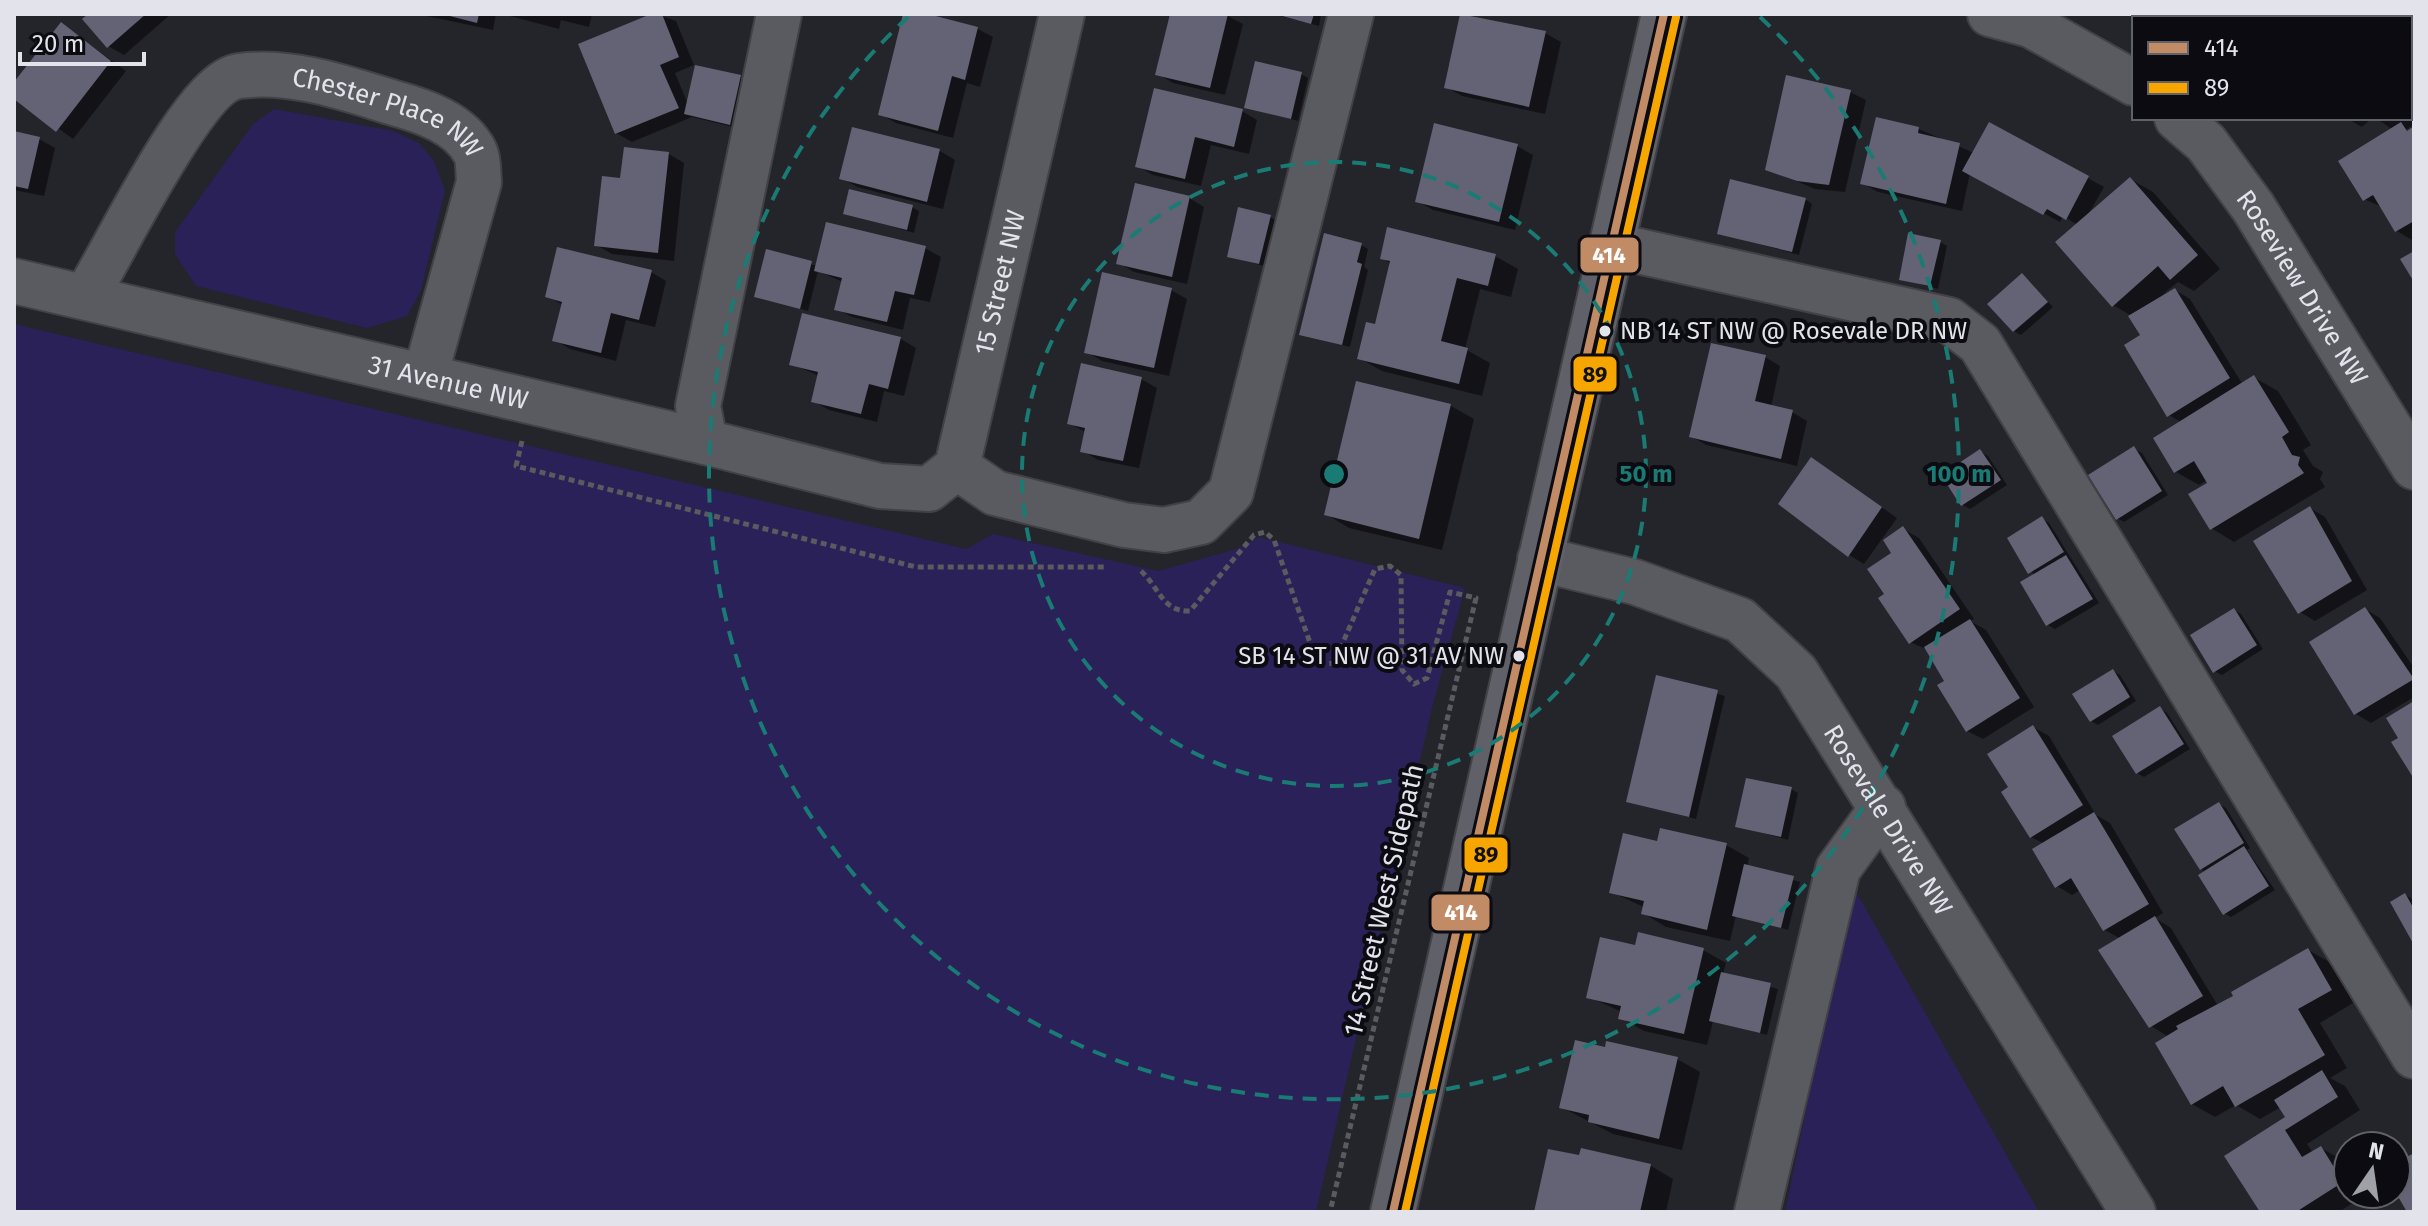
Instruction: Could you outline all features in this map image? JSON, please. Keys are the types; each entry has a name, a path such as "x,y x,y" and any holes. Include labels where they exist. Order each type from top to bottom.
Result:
{"main road":[{"path":"1393,1212 1664,14"}],"street":[{"path":"705,442 698,406 779,14"},
{"name":"15 Street NW","path":"957,467 1062,14"},
{"path":"957,467 995,493 1124,525 1164,530 1201,522 1231,492 1351,14"},
{"path":"1990,14 2031,25 2132,82"},
{"name":"Chester Place NW","path":"86,296 108,263 125,223 200,105 236,76 286,76 338,86 408,107 455,128 475,153 479,182 425,376"},
{"name":"Roseview Drive NW","path":"2179,120 2206,143 2253,207 2414,467"},
{"path":"1611,245 1949,320 1980,344 2414,1056"},
{"name":"31 Avenue NW","path":"14,281 532,401 880,486 929,489 957,467"},
{"name":"Rosevale Drive NW","path":"1540,559 1635,582 1740,620 1796,672 2133,1212"},
{"path":"1757,1212 1838,869 1883,807"}],"path":[{"path":"532,401 516,466 916,567 1115,567"},
{"name":"14 Street West Sidepath","path":"1131,567 1142,571 1167,605 1176,612 1190,611 1254,535 1265,532 1274,540 1315,657 1323,664 1334,663 1375,569 1390,566 1401,575 1402,670 1414,684 1427,678 1450,592 1476,598 1330,1212"}],"shaded area":[{"path":"274,109 393,131 419,143 434,161 445,190 421,290 407,316 367,328 196,286 175,254 175,232 253,124"},
{"path":"14,324 966,549 993,534 1158,571 1237,549 1259,537 1465,588 1432,708 1316,1212 14,1212"},
{"path":"1852,885 2039,1212 1785,1212"}],"building":[{"path":"88,14 146,14 107,48 82,19"},
{"path":"442,14 479,14 477,23"},
{"path":"651,14 662,14 679,57 660,65 679,108 615,134 578,44"},
{"path":"903,14 928,14 978,27 965,80 952,76 938,131 878,115"},
{"path":"1170,14 1228,14 1210,88 1155,75"},
{"path":"1275,14 1314,14 1311,24"},
{"path":"1460,14 1546,31 1529,107 1444,88"},
{"path":"2316,14 2366,14 2364,16 2314,16"},
{"path":"61,22 111,61 56,132 14,99 14,82"},
{"path":"1255,61 1302,72 1291,119 1244,108"},
{"path":"695,65 741,75 730,125 684,114"},
{"path":"1786,75 1851,90 1829,185 1797,181 1765,170"},
{"path":"1154,88 1243,109 1234,147 1195,137 1185,179 1135,167"},
{"path":"1876,117 1919,127 1918,133 1960,143 1946,204 1860,184"},
{"path":"1989,122 2089,176 2066,220 2047,209 2043,215 1962,171"},
{"path":"2401,122 2407,131 2414,126 2414,221 2395,232 2373,195 2363,201 2338,161"},
{"path":"1434,123 1518,144 1499,222 1415,202"},
{"path":"852,127 940,149 927,202 839,179"},
{"path":"14,131 40,137 28,189 14,186"},
{"path":"624,147 669,152 658,253 594,246 602,176 620,178"},
{"path":"2130,177 2198,255 2170,280 2158,266 2112,307 2055,242"},
{"path":"1730,179 1806,198 1792,252 1717,234"},
{"path":"1135,183 1190,196 1172,277 1116,264"},
{"path":"849,189 913,205 907,230 843,214"},
{"path":"1238,207 1271,215 1259,264 1227,257"},
{"path":"826,222 926,246 914,295 895,291 887,322 834,310 842,278 814,271"},
{"path":"1387,227 1496,254 1488,286 1457,278 1441,341 1468,348 1459,384 1357,359 1366,322 1375,324 1390,261 1380,259"},
{"path":"1324,233 1362,243 1357,262 1362,264 1342,345 1299,335"},
{"path":"1908,233 1941,240 1930,286 1899,280"},
{"path":"557,247 652,270 639,320 611,313 601,353 552,341 562,302 545,297"},
{"path":"766,249 812,261 800,309 754,297"},
{"path":"2414,251 2414,282 2400,259"},
{"path":"1102,272 1172,288 1154,368 1084,353"},
{"path":"2022,273 2048,302 2013,332 1987,304"},
{"path":"2175,288 2230,378 2167,417 2124,345 2140,335 2128,316"},
{"path":"802,313 901,337 888,389 869,384 861,414 811,402 818,372 789,365"},
{"path":"1711,343 1766,355 1755,401 1793,410 1781,459 1689,437"},
{"path":"1081,363 1142,377 1123,461 1080,452 1085,428 1067,424"},
{"path":"2254,375 2289,432 2282,437 2292,455 2300,457 2298,465 2304,473 2210,530 2188,494 2207,483 2194,461 2174,473 2153,438"},
{"path":"1356,381 1451,404 1419,539 1324,515"},
{"path":"2134,446 2162,491 2116,520 2088,475"},
{"path":"1980,449 2001,480 1961,506 1941,475"},
{"path":"1811,457 1882,507 1848,557 1778,504"},
{"path":"2310,506 2352,581 2298,614 2253,541"},
{"path":"2042,516 2064,552 2028,574 2007,538"},
{"path":"1903,526 1960,609 1909,644 1878,598 1884,594 1867,569 1891,553 1883,540"},
{"path":"2066,555 2093,599 2046,626 2020,582"},
{"path":"2365,607 2414,679 2354,715 2309,642"},
{"path":"2234,608 2257,645 2213,673 2190,635"},
{"path":"1970,619 2020,698 1966,732 1937,685 1944,681 1924,647"},
{"path":"2113,669 2130,697 2090,722 2072,694"},
{"path":"1656,675 1718,690 1689,817 1626,802"},
{"path":"2414,701 2414,779 2391,742 2398,738 2386,718"},
{"path":"2160,706 2184,744 2136,774 2112,736"},
{"path":"2033,725 2083,805 2030,838 2001,792 2008,787 1987,754"},
{"path":"1746,778 1792,787 1781,837 1735,827"},
{"path":"2219,802 2244,843 2200,870 2174,829"},
{"path":"2094,812 2149,904 2103,931 2071,878 2055,888 2032,849"},
{"path":"1660,828 1727,843 1707,930 1641,914 1644,901 1609,893 1623,833 1657,841"},
{"path":"2244,846 2269,886 2223,915 2198,875"},
{"path":"1744,864 1794,876 1781,928 1732,916"},
{"path":"2405,893 2414,909 2414,945 2390,902"},
{"path":"2155,916 2203,996 2149,1028 2098,950"},
{"path":"1638,932 1704,948 1684,1034 1618,1019 1621,1006 1586,998 1600,937 1635,945"},
{"path":"2308,948 2332,990 2298,1009 2325,1055 2235,1107 2223,1086 2191,1105 2155,1043 2178,1029 2176,1026 2233,996 2231,992"},
{"path":"1721,972 1771,983 1760,1033 1709,1021"},
{"path":"1575,1040 1605,1047 1606,1041 1678,1057 1659,1139 1588,1122 1589,1115 1559,1108"},
{"path":"2322,1070 2338,1097 2285,1130 2302,1157 2321,1146 2332,1164 2332,1189 2296,1212 2260,1212 2224,1156 2285,1117 2274,1100"},
{"path":"1581,1148 1651,1164 1640,1212 1534,1212 1548,1149 1579,1155"},
{"path":"2412,1154 2414,1212 2407,1212 2412,1210"}],"transit line":[{"name":"414","path":"1393,1212 1664,14"},
{"name":"89","path":"1405,1212 1676,17"}],"place":[{"name":"NB 14 ST NW @ Rosevale DR NW","path":"1605,331"},
{"name":"SB 14 ST NW @ 31 AV NW","path":"1519,656"}]}
